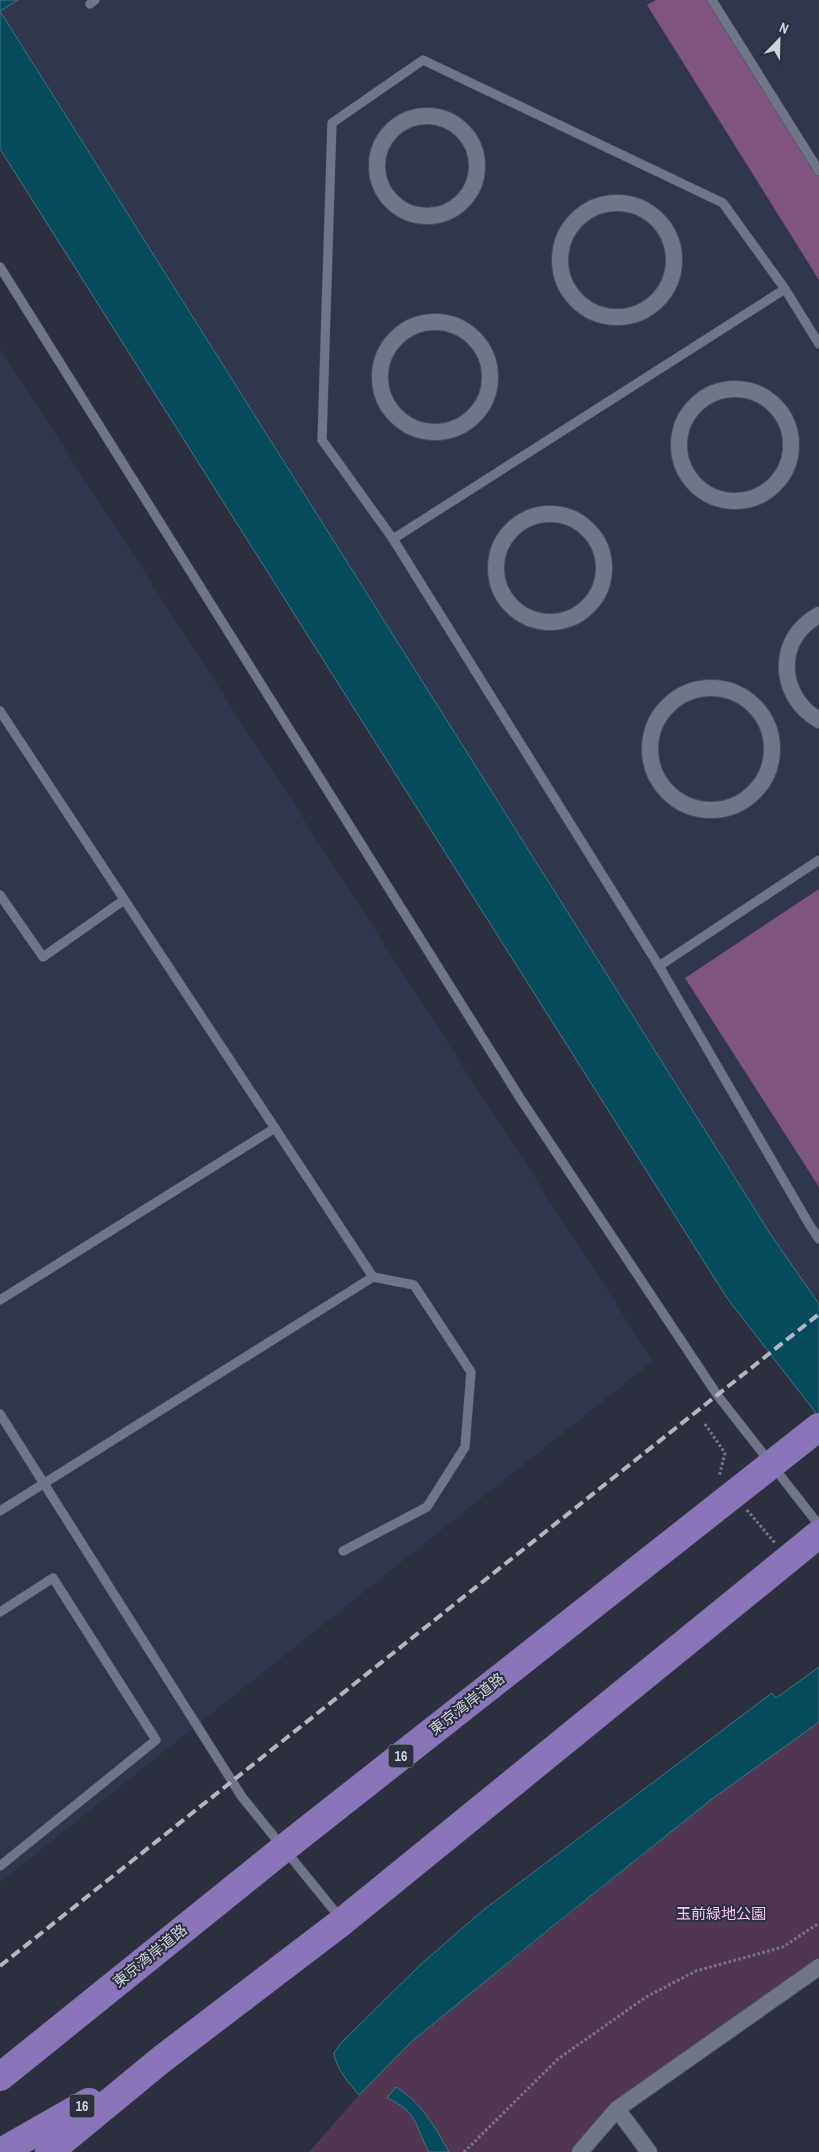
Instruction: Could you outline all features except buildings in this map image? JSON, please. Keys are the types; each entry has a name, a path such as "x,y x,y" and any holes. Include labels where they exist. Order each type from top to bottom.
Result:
{"highway":[{"name":"東京湾岸道路","path":"0,2077 283,1849 726,1486 771,1464 812,1433"},
{"name":"16","path":"49,2152 162,2059 343,1921 819,1534"},
{"name":"16","path":"1,2152 162,2059"}],"street":[{"path":"428,115 445,118 467,134 475,149 478,167 476,182 467,198 454,210 437,216 420,216 398,207 385,195 378,179 376,165 379,148 388,133 410,118 428,115"},
{"path":"615,203 635,206 652,215 666,230 673,248 674,268 668,287 659,300 643,311 624,317 608,316 589,310 574,298 566,286 560,267 561,247 567,233 579,218 596,207 615,203"},
{"path":"442,322 460,328 476,339 486,355 491,374 489,393 484,404 472,420 450,431 430,433 412,428 399,420 387,405 380,387 382,360 391,343 406,330 422,323 442,322"},
{"path":"734,389 753,392 770,401 784,416 790,429 792,448 788,468 780,480 766,493 748,501 732,502 713,498 697,487 688,477 680,460 678,440 682,425 692,408 708,396 734,389"},
{"path":"550,513 568,516 585,526 599,543 605,561 604,580 598,596 585,610 560,622 541,622 524,616 509,604 499,588 496,577 496,558 502,540 516,525 532,516 550,513"},
{"path":"819,615 801,628 790,646 786,665 789,685 798,704 808,714 819,720"},
{"path":"716,687 737,693 755,705 767,722 773,740 772,762 759,788 743,802 728,809 706,810 679,802 663,787 652,768 650,736 658,716 668,704 687,692 716,687"},
{"path":"580,2152 617,2108 819,1967"},
{"path":"617,2108 649,2152"}],"lane":[{"path":"712,0 819,171"},
{"path":"819,344 785,290 722,203 423,60 332,123 322,440 393,539 659,966 819,1239"},
{"path":"0,267 520,1098 718,1396 819,1525"},
{"path":"393,539 785,290"},
{"path":"0,711 373,1276 414,1285 471,1372 465,1447 427,1507 344,1551"},
{"path":"659,966 819,860"},
{"path":"0,896 43,956 124,900"},
{"path":"0,1300 275,1128"},
{"path":"0,1511 373,1276"},
{"path":"0,1414 242,1797 343,1921"},
{"path":"0,1612 53,1578 156,1740 0,1866"}],"path":[{"path":"726,1486 788,1559"},
{"path":"464,2152 558,2059 646,1997 696,1972 783,1947 819,1922"}],"shaded area":[{"path":"0,0 18,0 0,11"},
{"path":"18,0 819,0 819,1294 814,1298 771,1235 0,10"},
{"path":"656,0 709,0 819,174 819,280 647,5"},
{"path":"0,11 771,1235 819,1304 819,1417 727,1298 0,149"},
{"path":"0,348 653,1361 0,1883"},
{"path":"819,889 819,1187 685,978"},
{"path":"819,1667 819,1722 712,1799 547,1931 411,2042 359,2095 340,2070 334,2053 341,2043 419,1966 482,1911 772,1693 776,1698"},
{"path":"396,2087 420,2108 433,2124 449,2152 429,2152 410,2114 397,2103 387,2098"}],"green space":[{"name":"玉前緑地公園","path":"819,1722 819,1960 573,2152 309,2152 359,2095 411,2042 712,1799"}],"railway":[{"path":"0,1966 819,1314"}]}
